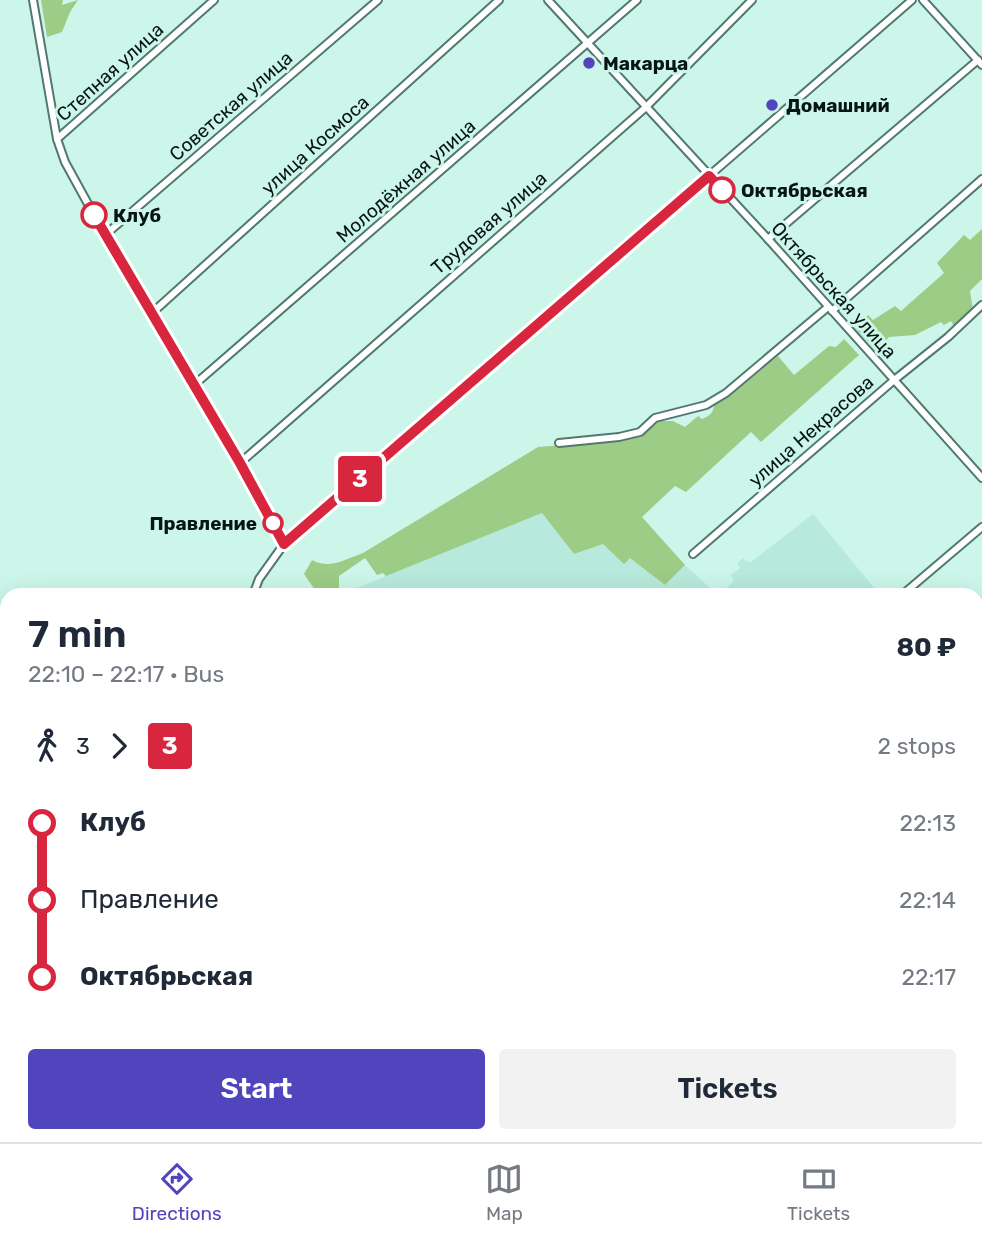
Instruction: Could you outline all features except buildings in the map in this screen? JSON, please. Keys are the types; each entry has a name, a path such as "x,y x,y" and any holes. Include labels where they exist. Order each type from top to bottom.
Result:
{"street":[{"path":"33,0 57,139 65,162 105,235 240,463 284,544"},
{"name":"Степная улица","path":"57,139 214,0"},
{"name":"Советская улица","path":"105,235 378,0"},
{"name":"улица Космоса","path":"152,313 499,0"},
{"name":"Октябрьская улица","path":"548,0 768,239 982,478"},
{"name":"Молодёжная улица","path":"194,385 638,0"},
{"name":"Трудовая улица","path":"240,463 645,108 752,0"},
{"path":"256,588 284,544 912,0"},
{"path":"768,239 980,62 923,0"},
{"path":"559,443 619,438 640,432 655,418 706,405 726,393 830,309 982,179"},
{"name":"улица Некрасова","path":"693,554 982,305"},
{"path":"910,588 982,527"}],"shaded area":[{"path":"542,513 574,554 603,544 624,563 630,557 665,585 685,565 710,588 356,588"},
{"path":"813,514 874,588 726,588 734,581 731,575 740,568 737,563 743,558 751,562"}],"green space":[{"path":"41,0 63,0 62,5 78,0 62,32 47,37"},
{"path":"982,229 982,279 970,291 973,310 954,327 951,321 944,325 941,322 915,335 889,337 877,351 855,328 868,315 873,320 895,306 901,311 944,273 937,263 964,235 970,240"},
{"path":"844,339 859,355 761,442 751,432 686,492 675,486 642,517 685,565 665,585 630,558 624,564 603,544 574,554 542,513 386,576 383,573 377,575 365,558 339,576 339,588 314,588 304,574 312,560 331,564 363,553 538,447 619,441 642,434 660,421 673,421 685,427 698,416 702,419 709,415 714,404 728,397 778,356 794,375 829,346 836,347"}],"bus line":[{"name":"3","path":"94,215 240,463 284,544 709,176 722,190"}],"place":[{"name":"Макарца","path":"589,63"},
{"name":"Домашний","path":"772,105"},
{"name":"Октябрьская","path":"722,190"},
{"name":"Клуб","path":"94,215"},
{"name":"Правление","path":"273,523"}]}
